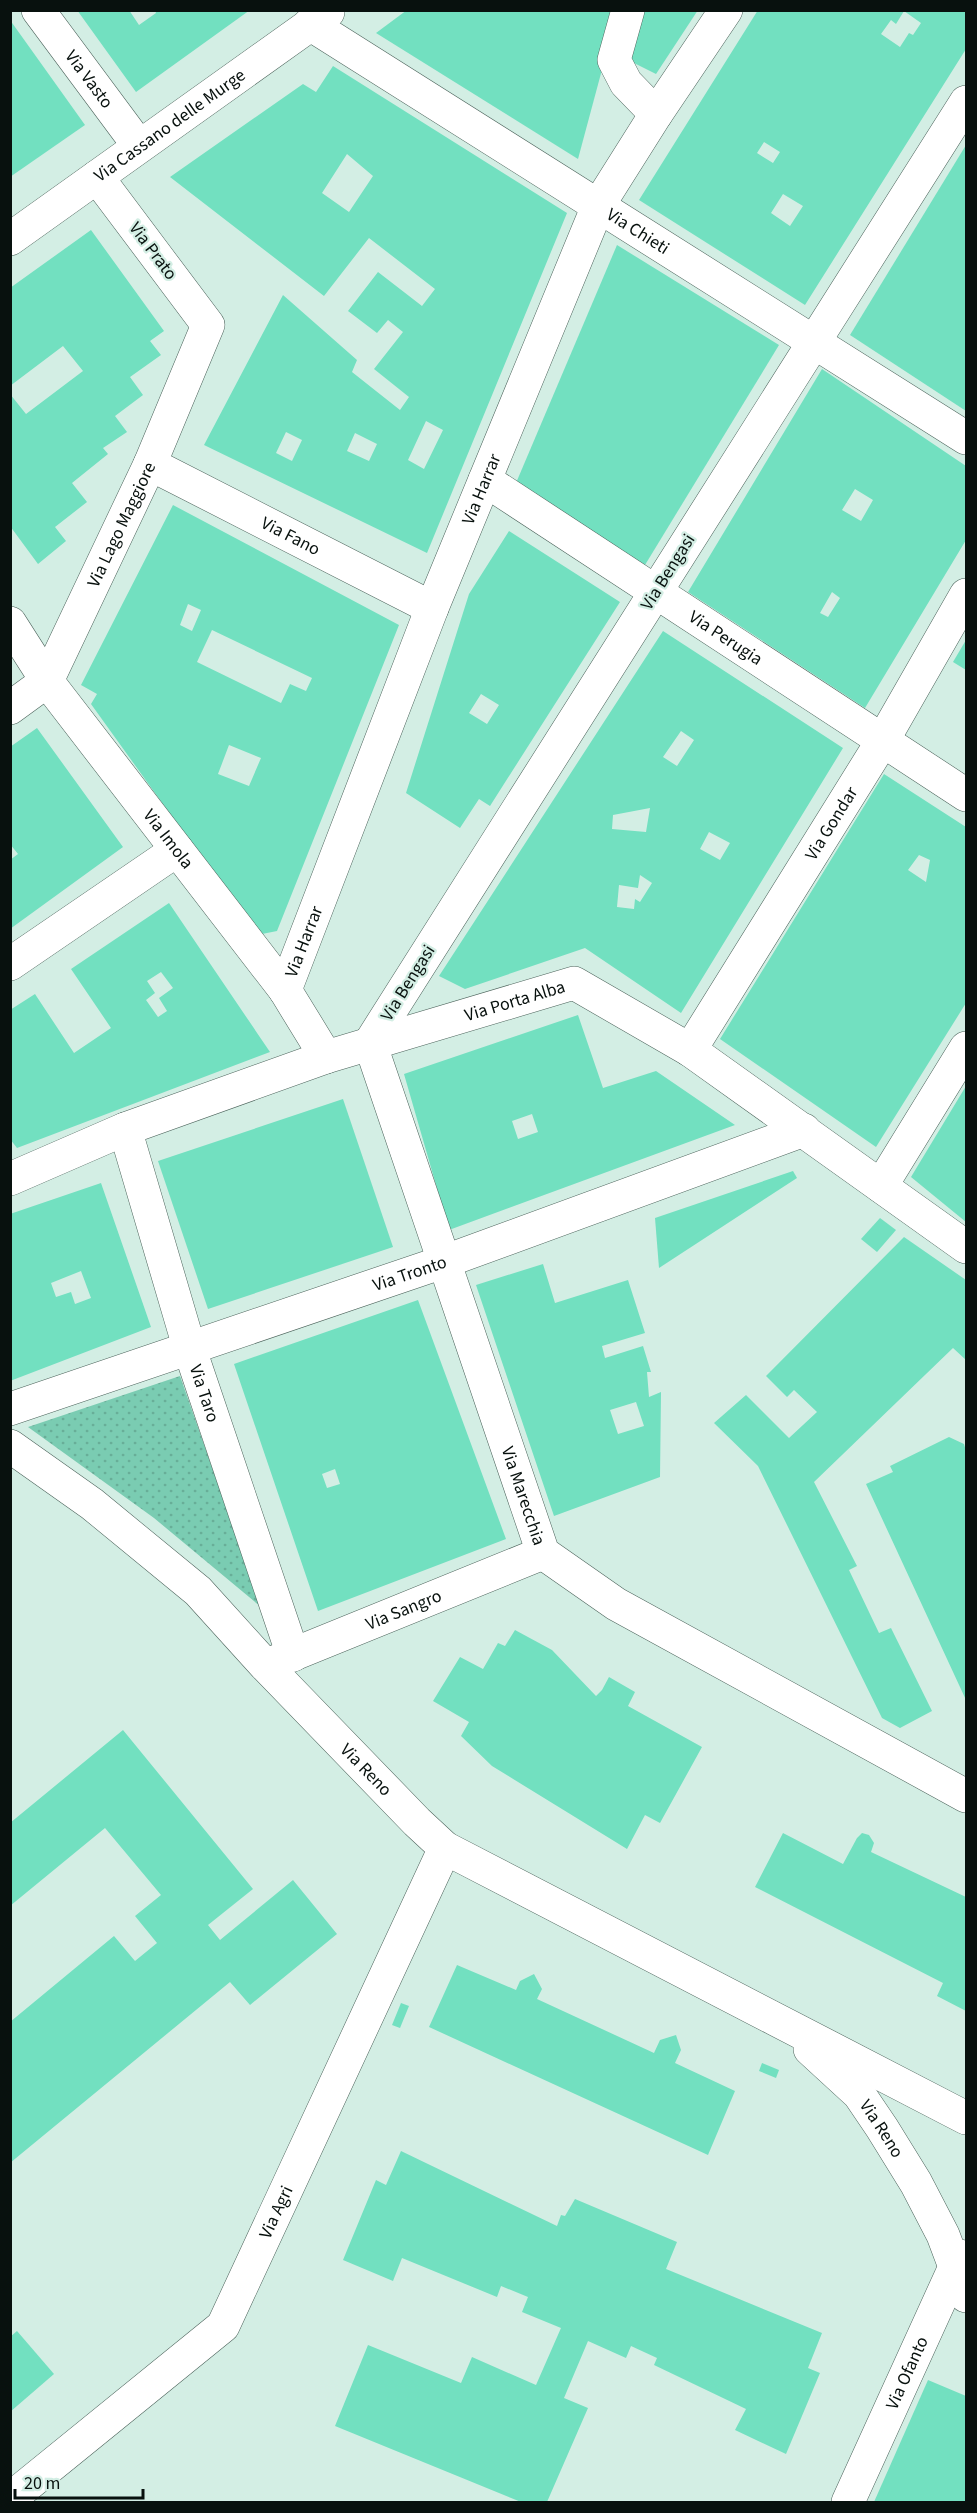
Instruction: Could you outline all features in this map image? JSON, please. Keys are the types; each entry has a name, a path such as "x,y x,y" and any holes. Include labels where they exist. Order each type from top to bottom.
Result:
{"street":[{"name":"Via Vasto","path":"38,10 139,146"},
{"path":"628,10 614,60 626,82 656,114"},
{"name":"Via Harrar","path":"285,990 432,608 598,206 726,10"},
{"name":"Via Cassano delle Murge","path":"10,239 320,17"},
{"name":"Via Chieti","path":"320,17 598,206 966,438"},
{"name":"Via Bengasi","path":"370,1043 966,102"},
{"name":"Via Prato","path":"97,177 208,325"},
{"name":"Via Lago Maggiore","path":"10,708 47,681 150,464 208,325"},
{"name":"Via Fano","path":"150,464 432,608"},
{"name":"Via Perugia","path":"485,480 966,795"},
{"name":"Via Gondar","path":"690,1050 883,740 966,595"},
{"name":"Via Imola","path":"10,623 47,681 285,990 326,1057"},
{"path":"10,964 177,850"},
{"name":"Via Porta Alba","path":"11,1178 125,1129 326,1057 574,983 690,1050 966,1247"},
{"name":"Via Marecchia","path":"370,1043 543,1553 616,1604 966,1796"},
{"path":"881,1186 966,1048"},
{"name":"Via Taro","path":"125,1129 279,1660"},
{"name":"Via Tronto","path":"10,1409 446,1262 804,1130"},
{"name":"Via Reno","path":"10,1446 92,1504 279,1660 417,1822 445,1848 966,2118"},
{"name":"Via Sangro","path":"279,1660 543,1553"},
{"name":"Via Agri","path":"10,2499 223,2326 445,1848"},
{"name":"Via Reno","path":"775,2018 859,2094 916,2183 963,2268"},
{"name":"Via Ofanto","path":"848,2502 963,2268"}],"green space":[{"path":"180,1376 261,1607 154,1518 28,1427"}],"building":[{"path":"77,10 129,10 139,25 156,13 155,10 250,10 136,92"},
{"path":"407,10 618,10 578,159 376,33"},
{"path":"640,10 698,10 656,74 626,59"},
{"path":"758,10 966,10 966,49 805,305 639,200","holes":["904,11 921,23 913,35 909,33 900,47 881,34 891,20 896,24","764,142 780,152 773,163 757,153","783,194 803,206 790,226 771,213"]},
{"path":"10,20 85,125 10,177"},
{"path":"333,66 567,213 427,553 204,445 283,295 357,360 352,372 400,410 409,397 374,369 403,332 388,320 377,333 348,311 378,272 422,306 435,289 369,238 324,296 170,177 303,84 316,92","holes":["347,154 373,176 349,212 322,193","426,421 443,430 424,469 408,460","286,432 302,440 292,461 276,453","355,433 377,444 369,461 347,451"]},
{"path":"966,145 966,411 850,335"},
{"path":"91,230 164,331 150,341 161,355 130,377 143,395 115,416 127,432 103,448 108,454 72,483 87,502 55,527 66,541 38,564 10,526 10,394 26,414 83,371 63,346 10,386 10,288"},
{"path":"617,245 779,345 645,565 516,483"},
{"path":"822,369 966,466 966,540 865,708 688,592","holes":["855,489 873,500 861,521 842,510","832,592 840,598 828,617 820,613"]},
{"path":"173,505 399,625 277,931 257,935 91,704 97,694 81,685","holes":["188,604 201,610 192,631 180,625","212,630 312,678 306,691 290,684 281,703 197,662","229,745 261,758 249,786 218,774"]},
{"path":"509,531 620,602 490,806 479,799 460,828 406,793 469,594","holes":["481,694 499,705 487,724 469,713"]},
{"path":"663,631 843,748 681,1013 585,948 465,989 439,976","holes":["681,731 694,740 677,766 663,757","650,808 646,832 612,829 613,815","709,832 730,843 720,860 700,849","640,875 652,883 640,902 635,899 634,909 617,907 619,885 638,888"]},
{"path":"966,640 966,670 953,662"},
{"path":"37,728 123,847 10,929 10,860 18,854 10,844 10,747"},
{"path":"884,774 966,827 966,1003 876,1147 720,1039","holes":["919,855 930,860 926,882 908,870"]},
{"path":"169,903 270,1052 17,1148 10,1139 10,1010 35,994 74,1053 111,1028 71,969","holes":["161,972 173,988 159,998 167,1011 158,1017 146,1000 155,993 147,981"]},
{"path":"578,1015 603,1088 656,1071 735,1125 449,1230 404,1074","holes":["532,1114 538,1132 518,1139 512,1121"]},
{"path":"966,1086 966,1222 911,1177"},
{"path":"343,1099 393,1247 208,1309 158,1161"},
{"path":"793,1171 797,1178 659,1268 655,1218"},
{"path":"101,1183 151,1327 10,1381 10,1214","holes":["81,1271 91,1298 75,1304 71,1292 56,1297 51,1283"]},
{"path":"880,1218 896,1230 877,1252 861,1239"},
{"path":"904,1237 966,1280 966,1360 953,1348 814,1482 857,1566 849,1570 879,1633 891,1628 932,1711 900,1728 882,1718 758,1466 714,1423 746,1395 789,1438 817,1412 794,1390 787,1397 766,1376"},
{"path":"543,1264 555,1303 628,1280 645,1333 602,1346 605,1358 643,1346 651,1372 647,1372 649,1397 661,1392 660,1477 554,1516 476,1285","holes":["636,1402 644,1426 618,1434 610,1410"]},
{"path":"418,1300 506,1539 318,1611 234,1364","holes":["335,1469 340,1484 327,1488 322,1474"]},
{"path":"949,1437 964,1444 966,1451 966,1700 866,1484 893,1472 890,1466"},
{"path":"515,1630 552,1650 596,1696 609,1677 635,1692 628,1706 702,1747 660,1823 645,1815 627,1849 492,1766 461,1736 469,1722 433,1701 460,1657 483,1669 498,1643 505,1646"},
{"path":"123,1730 253,1889 208,1925 220,1940 293,1880 337,1934 250,2005 230,1982 10,2163 10,2022 114,1936 135,1961 157,1943 135,1916 161,1895 105,1828 10,1906 10,1823"},
{"path":"783,1833 843,1864 857,1838 862,1833 869,1835 874,1843 871,1852 966,1897 966,2011 937,1996 943,1983 755,1887"},
{"path":"457,1965 516,1990 520,1981 534,1974 542,1989 537,1999 654,2053 660,2040 676,2035 681,2050 675,2063 735,2091 708,2155 429,2027"},
{"path":"401,2003 409,2006 400,2028 392,2025"},
{"path":"762,2063 779,2070 776,2078 759,2071"},
{"path":"401,2151 557,2226 561,2215 565,2216 575,2199 677,2242 666,2269 822,2333 808,2368 820,2373 786,2454 735,2430 746,2409 654,2365 657,2358 631,2346 626,2358 588,2341 564,2398 588,2408 547,2502 521,2502 335,2426 368,2345 461,2383 472,2357 536,2385 561,2328 522,2312 528,2297 501,2286 497,2297 402,2258 393,2281 343,2260 376,2180 386,2185"},
{"path":"17,2331 54,2374 10,2412 10,2337"},
{"path":"928,2380 966,2396 966,2502 874,2502"}]}
